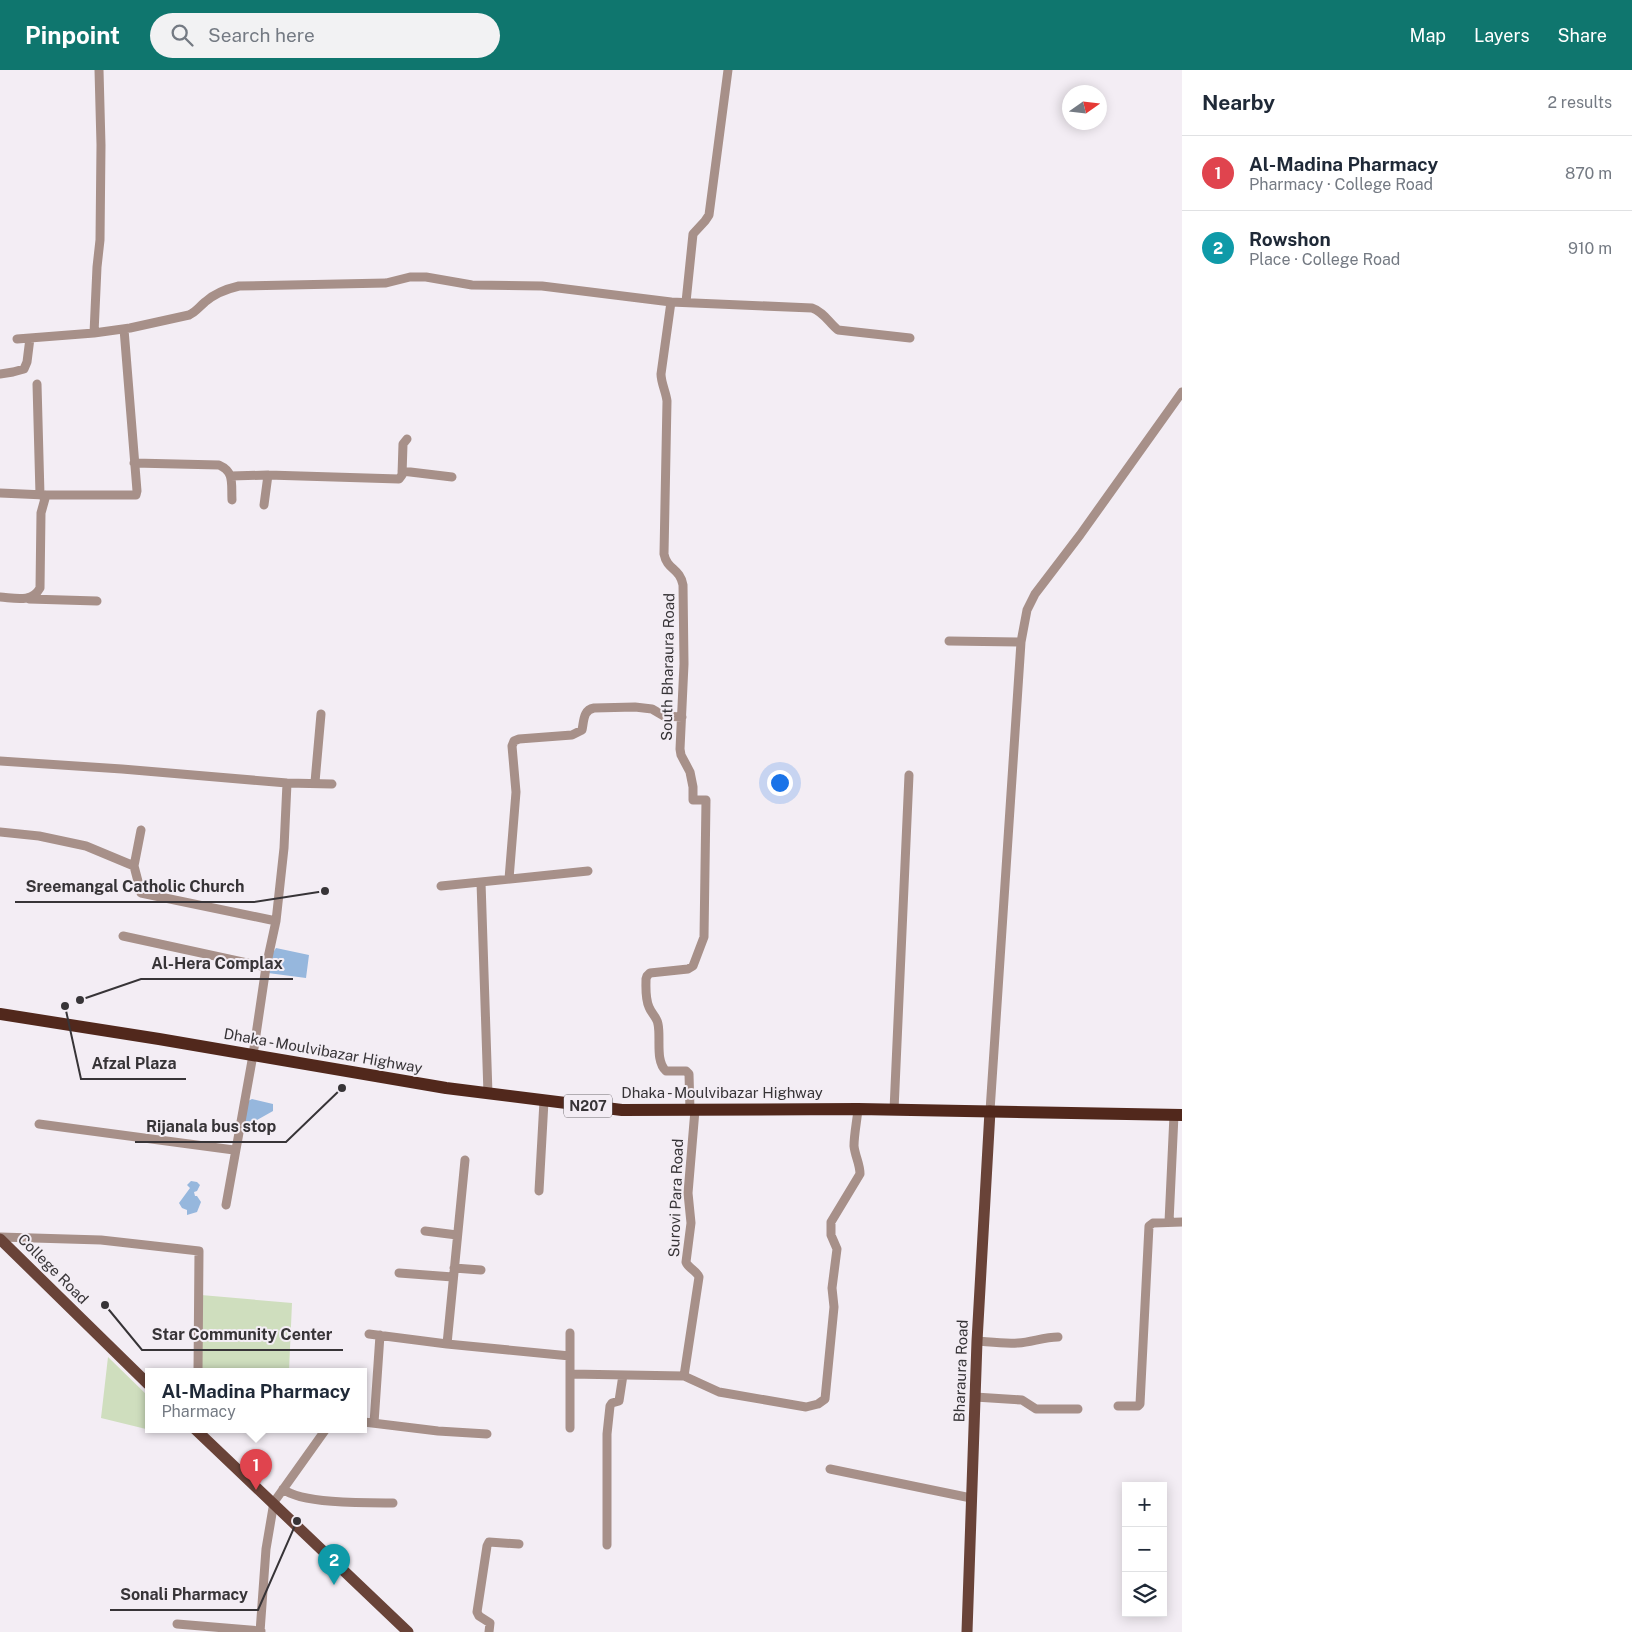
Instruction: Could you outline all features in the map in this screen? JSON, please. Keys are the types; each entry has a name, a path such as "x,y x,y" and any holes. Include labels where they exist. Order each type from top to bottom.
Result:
{"highway":[{"name":"Dhaka - Moulvibazar Highway","path":"0,1014 446,1088 622,1110 858,1109 1178,1115"}],"main road":[{"name":"Bharaura Road","path":"967,1632 976,1341 990,1111"},
{"name":"College Road","path":"0,1238 145,1381"},
{"path":"200,1433 274,1502 403,1630"}],"street":[{"path":"94,333 96,267 100,240 101,145 99,70"},
{"path":"686,302 693,234 706,221 709,214 728,70"},
{"path":"17,339 124,329 189,315 196,312 206,301 222,290 239,286 386,283 410,277 426,276 472,285 542,286 671,302 812,308 819,310 832,326 838,330 910,338"},
{"name":"South Bharaura Road","path":"671,302 661,374 667,401 664,554 669,566 678,572 681,577 683,586 684,664 681,755 690,772 693,800 706,800 704,936 693,966 688,969 650,974 646,979 648,1006 657,1020 660,1062 666,1070 689,1074 692,1110"},
{"path":"0,494 136,495 124,329"},
{"path":"0,374 24,369 27,362 30,338"},
{"path":"26,599 37,594 40,588 40,513 43,495 36,384"},
{"path":"990,1111 1021,642 1026,610 1035,594 1080,535 1182,392"},
{"path":"231,476 268,475 399,479 402,471 403,444 407,438"},
{"path":"134,463 219,465 226,468 231,476 232,500"},
{"path":"402,471 452,477"},
{"path":"264,505 268,475"},
{"path":"0,597 97,601"},
{"path":"949,641 1021,642"},
{"path":"509,879 516,792 512,746 514,741 572,735 582,730 585,714 589,709 594,708 635,706 652,709 664,716 682,717"},
{"path":"315,782 321,714"},
{"path":"0,761 332,784"},
{"path":"894,1110 909,775"},
{"path":"226,1205 266,967 276,921 284,848 287,782"},
{"path":"141,830 134,866 141,893 276,921"},
{"path":"0,832 39,836 86,846 134,866"},
{"path":"441,886 588,871"},
{"path":"481,882 488,1094"},
{"path":"123,936 266,967"},
{"path":"539,1191 544,1101"},
{"path":"570,1374 684,1376 719,1392 806,1407 818,1404 825,1399 834,1307 832,1288 836,1263 836,1249 830,1229 831,1222 860,1174 860,1166 854,1146 858,1109"},
{"name":"Surovi Para Road","path":"684,1376 699,1277 686,1262 691,1223 688,1193 692,1110"},
{"path":"1169,1222 1178,1115"},
{"path":"39,1124 234,1150"},
{"path":"447,1344 465,1160"},
{"path":"1172,1169 1182,1169"},
{"path":"1118,1406 1138,1406 1140,1404 1149,1226 1153,1223 1182,1222"},
{"path":"425,1232 457,1234"},
{"path":"0,1238 102,1240 199,1251 198,1368"},
{"path":"399,1273 481,1270"},
{"path":"570,1333 570,1428"},
{"path":"369,1334 570,1356"},
{"path":"374,1423 380,1335"},
{"path":"976,1341 1016,1343 1045,1337 1058,1337"},
{"path":"607,1544 607,1434 610,1406 612,1403 619,1401 623,1375"},
{"path":"975,1397 1022,1400 1036,1410 1078,1409"},
{"path":"367,1422 438,1431 487,1434"},
{"path":"177,1624 260,1632 266,1549 274,1502 323,1433"},
{"path":"830,1469 971,1498"},
{"path":"283,1489 289,1494 312,1499 393,1503"},
{"path":"489,1632 490,1623 479,1616 478,1612 487,1546 489,1542 520,1544"}],"green space":[{"path":"201,1295 292,1303 289,1368 199,1368"},
{"path":"108,1357 145,1393 145,1429 101,1418"}],"water":[{"path":"276,948 309,955 306,978 268,973 272,954"},
{"path":"252,1099 273,1104 273,1111 257,1120 241,1124 246,1102"},
{"path":"191,1181 197,1182 200,1185 197,1191 194,1192 201,1202 197,1212 187,1215 187,1210 182,1208 179,1203 190,1188 187,1185"}],"place":[{"name":"Sreemangal Catholic Church","path":"325,891"},
{"name":"Al-Hera Complax","path":"80,1000"},
{"name":"Afzal Plaza","path":"65,1006"},
{"name":"Rijanala bus stop","path":"342,1088"},
{"name":"Star Community Center","path":"105,1305"},
{"name":"Al-Madina Pharmacy","path":"256,1490"},
{"name":"Sonali Pharmacy","path":"297,1521"},
{"name":"Rowshon","path":"334,1585"}]}
